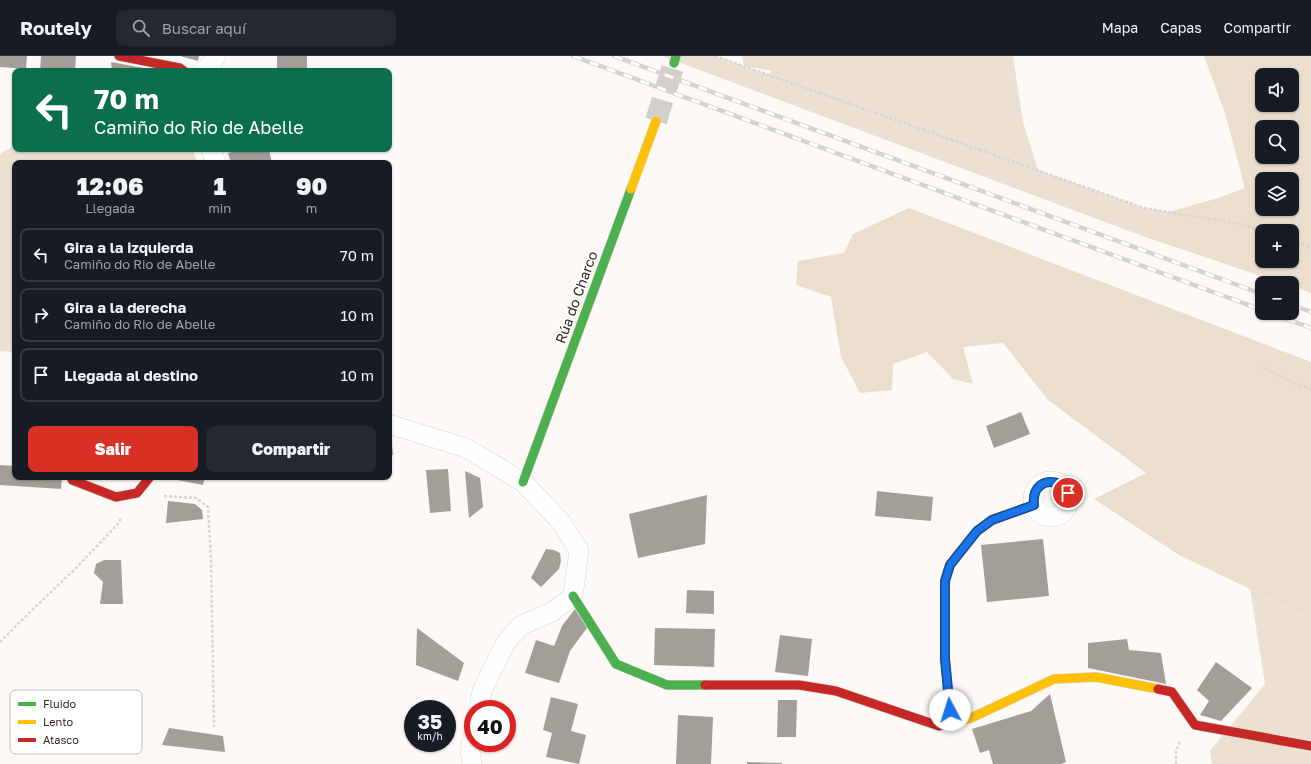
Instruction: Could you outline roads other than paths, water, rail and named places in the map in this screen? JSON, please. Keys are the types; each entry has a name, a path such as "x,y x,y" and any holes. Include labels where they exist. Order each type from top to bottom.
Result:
{"street":[{"path":"119,56 180,68"},
{"path":"207,68 216,56"},
{"name":"Rúa do Charco","path":"522,482 656,121"},
{"path":"392,425 466,448 522,482 560,521 579,550 573,596 616,664 667,685 799,685 836,691 939,726 971,718 1054,679 1096,677 1138,684 1172,692 1195,725 1311,746"},
{"path":"72,480 116,497 137,493 148,480"},
{"path":"951,723 945,651 945,581 950,565 977,531 992,520 1034,505"},
{"path":"480,700 482,691 505,644 520,626 552,612 573,596"},
{"path":"470,752 472,764"}],"tunnel":[{"path":"656,121 674,63"}],"railway":[{"path":"573,56 1255,307"},
{"path":"614,56 1255,291"},
{"path":"1299,308 1311,312"},
{"path":"1289,320 1311,328"}]}
